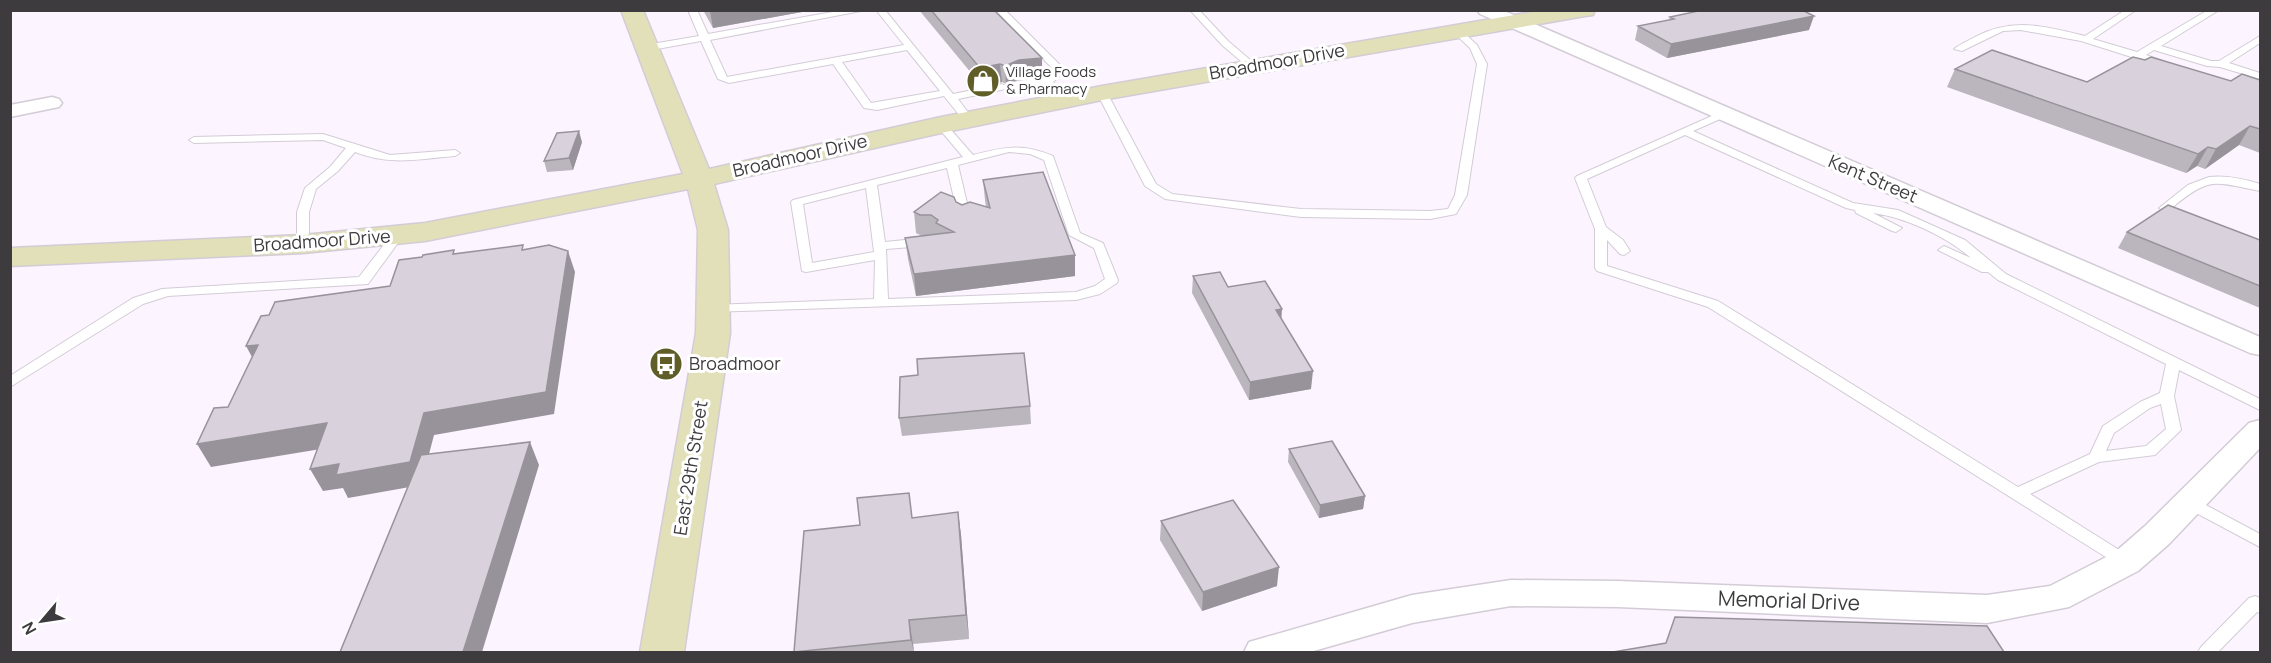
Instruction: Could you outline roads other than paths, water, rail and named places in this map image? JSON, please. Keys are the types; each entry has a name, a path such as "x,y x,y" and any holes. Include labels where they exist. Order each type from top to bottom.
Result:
{"street":[{"name":"East 29th Street","path":"632,10 699,179 713,230 713,333 662,652"},
{"name":"Kent Street","path":"1486,10 2260,347"},
{"name":"Broadmoor Drive","path":"10,257 303,244 397,236 484,222 699,179 968,119 1102,93 1585,10"},
{"path":"10,111 52,103"},
{"name":"Memorial Drive","path":"1262,652 1412,609 1511,593 1618,594 1987,609 2057,598 2126,562 2260,430"}],"lane":[{"path":"692,10 723,79 729,80 909,47"},
{"path":"646,48 862,10"},
{"path":"880,10 968,119"},
{"path":"999,10 1059,69 1058,73 1047,82 1014,85"},
{"path":"1194,10 1225,43 1252,66"},
{"path":"2085,40 2132,10"},
{"path":"2138,56 2215,10"},
{"path":"1959,49 2005,28 2036,28 2085,40 2176,68"},
{"path":"1102,93 1151,186 1169,197 1301,213 1430,215 1452,212 1461,195 1482,64 1474,47 1458,32"},
{"path":"2196,75 2260,39"},
{"path":"2154,47 2260,76"},
{"path":"836,61 868,106 877,107 1002,87"},
{"path":"1047,82 1064,101"},
{"path":"1723,114 1581,178 1602,229 1601,268 1713,304 2126,562"},
{"path":"941,125 971,159"},
{"path":"1684,131 1896,228"},
{"path":"194,140 323,137 389,158 455,153"},
{"path":"303,244 303,212 311,188 353,147"},
{"path":"714,309 1076,296 1105,287 1112,280 1099,246 1074,235 1049,158 1032,151 1009,150 797,202 806,268 932,241"},
{"path":"952,164 965,220"},
{"path":"2185,219 2165,208 2179,196 2209,180 2245,183 2260,188"},
{"path":"870,184 881,251 881,303"},
{"path":"1850,206 1894,212 1961,243 2002,277"},
{"path":"1602,229 1619,243 1624,251"},
{"path":"10,383 138,301 153,295 167,292 363,281 397,236"},
{"path":"1944,250 2260,405"},
{"path":"1631,264 1636,280"},
{"path":"2017,494 2096,457 2150,451 2174,430 2167,396 2174,361"},
{"path":"2096,457 2108,430 2145,405 2167,396"},
{"path":"2189,502 2260,541"},
{"path":"2207,652 2255,603 2260,606"}],"place":[{"name":"Village Foods & Pharmacy","path":"983,81"},
{"name":"Broadmoor","path":"666,364"}]}
